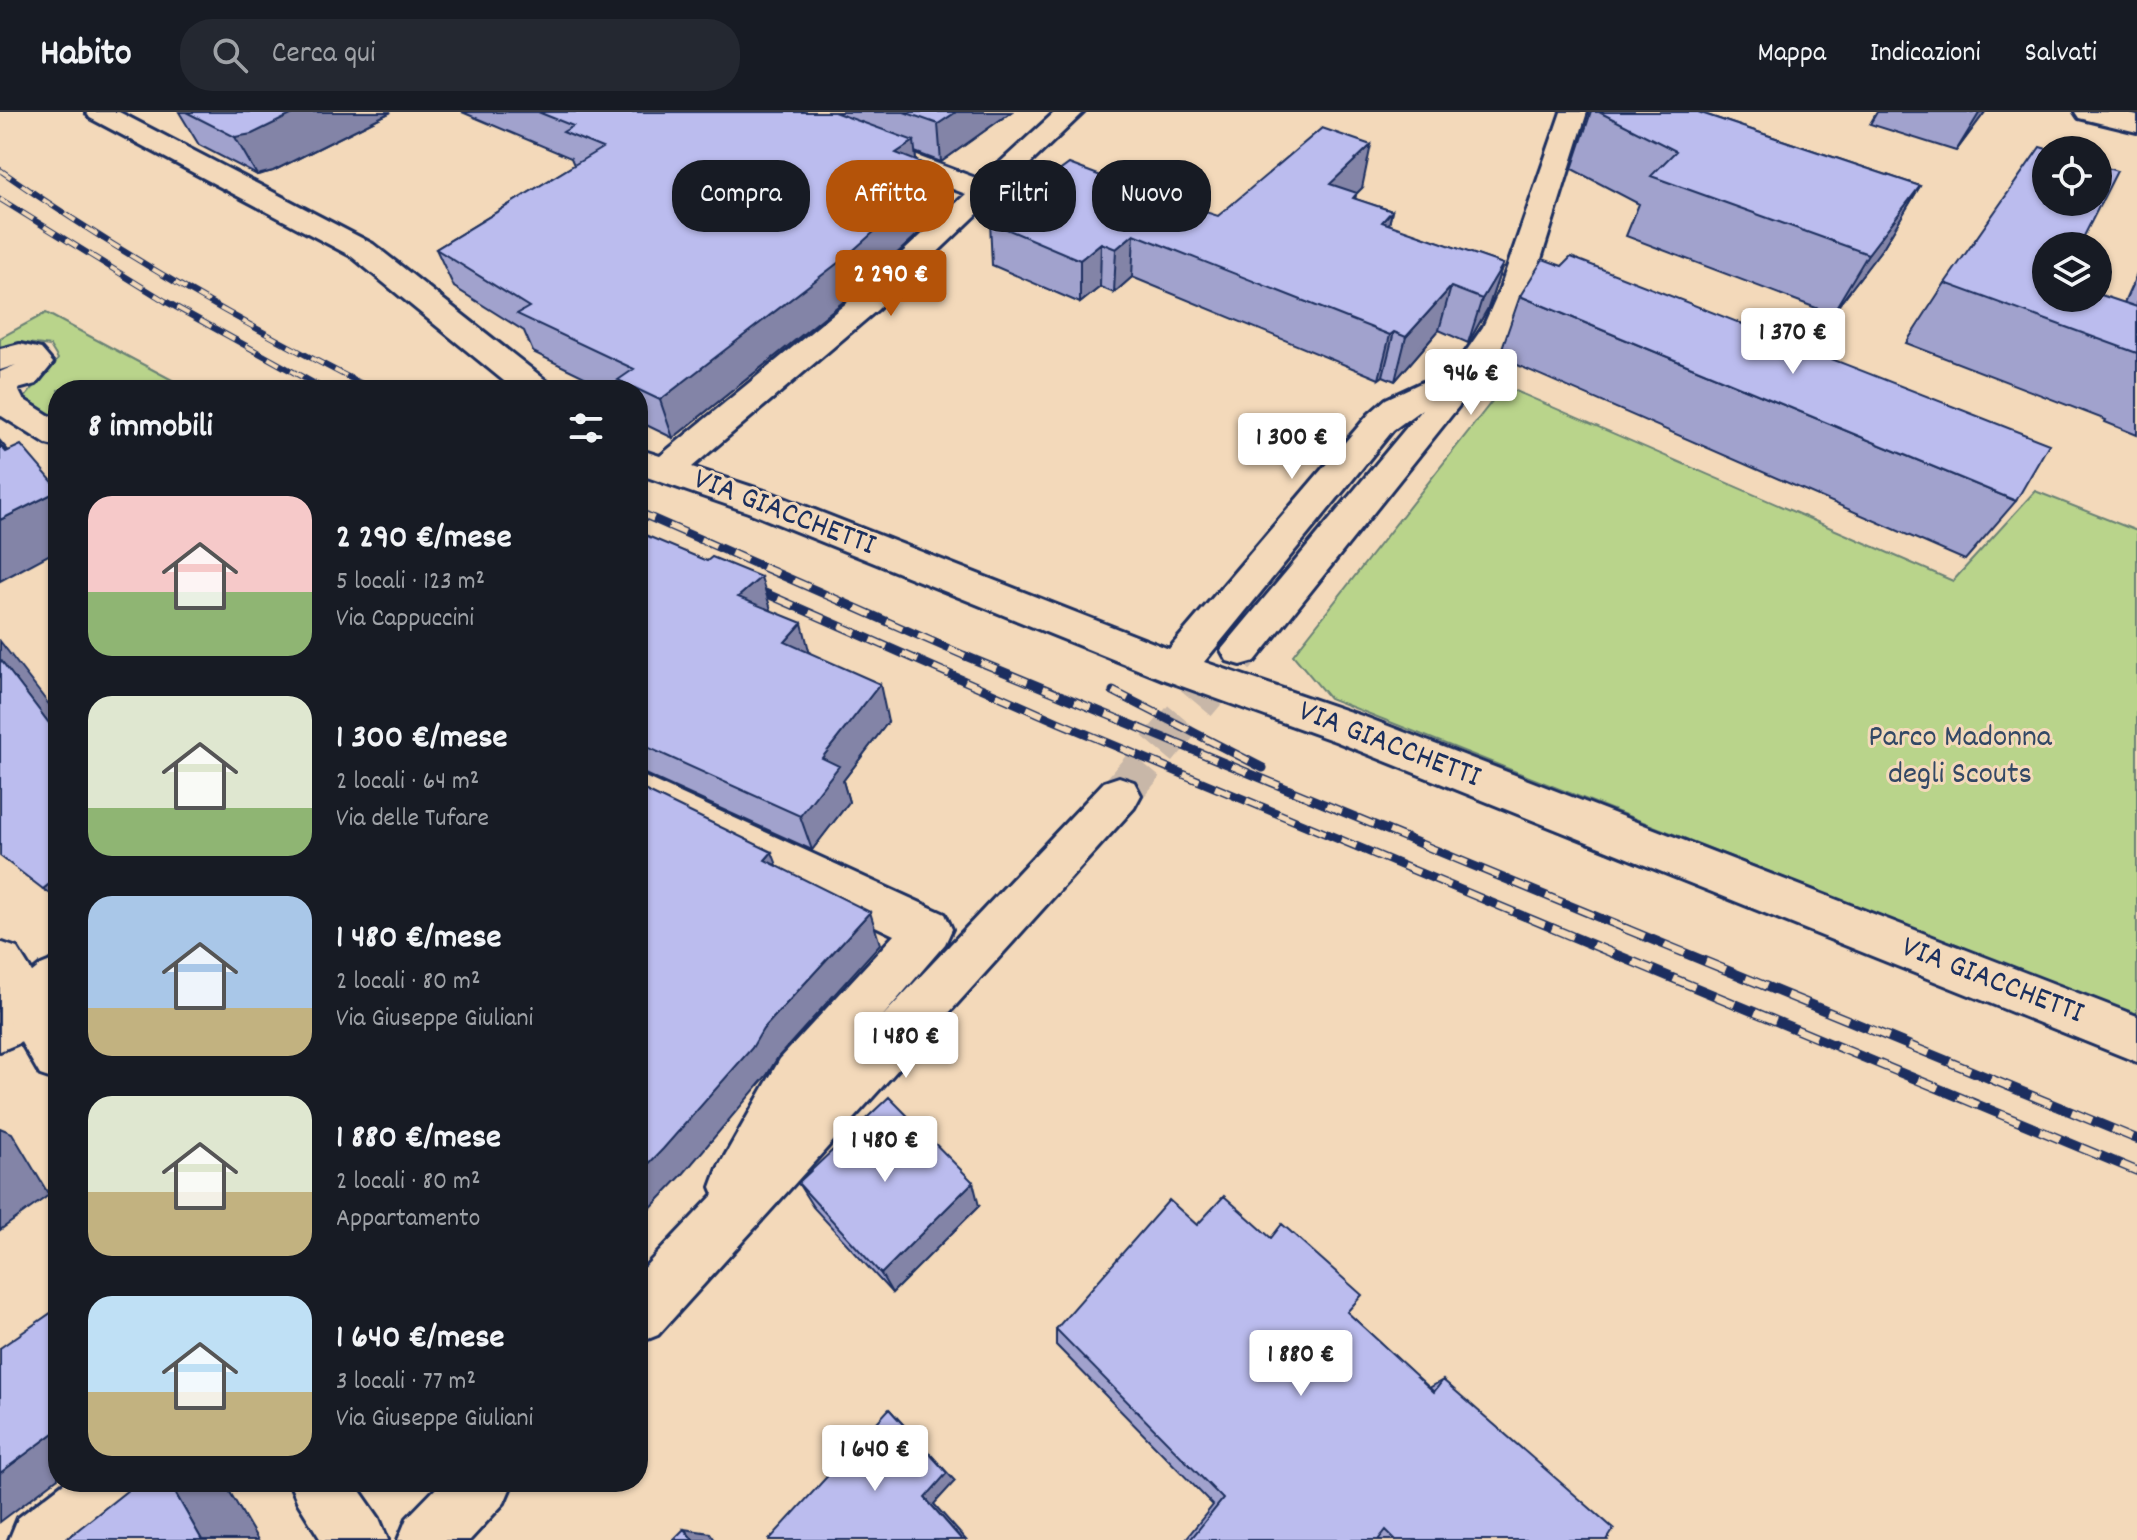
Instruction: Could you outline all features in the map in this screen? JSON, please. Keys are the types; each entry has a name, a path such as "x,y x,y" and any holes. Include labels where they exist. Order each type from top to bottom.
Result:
{"street":[{"path":"99,112 362,250 524,380"},
{"path":"775,112 970,186"},
{"path":"1020,160 1071,112"},
{"path":"1241,650 1470,370 1499,327 1515,291 1574,112"},
{"path":"2088,112 2137,124"},
{"path":"651,466 866,303 970,207"},
{"path":"0,360 25,355 32,356 37,363 24,377 0,385 4,401 48,430"},
{"path":"1176,668 1381,422 1398,407 1470,370"},
{"name":"VIA GIACCHETTI","path":"651,466 761,503 1176,668 1350,729 2137,1039"},
{"path":"648,1304 1119,795"},
{"path":"648,797 929,929 798,1076 711,1237"},
{"path":"0,963 48,1040"},
{"path":"40,1540 100,1492"},
{"path":"326,1492 357,1540"},
{"path":"429,1540 474,1492"}],"green space":[{"path":"46,313 172,380 48,380 48,413 25,398 58,359 50,346 19,342 0,349 0,338"},
{"name":"Parco Madonna degli Scouts","path":"1504,386 1953,581 2035,491 2137,531 2137,1017 1329,698 1293,655"}],"building":[{"path":"186,112 297,112 252,134 235,137"},
{"path":"538,112 834,112 914,141 896,153 914,160 826,160 826,232 874,232 660,400 648,394 648,380 618,380 634,369 517,314 529,307 436,249 602,148 563,132 573,126"},
{"path":"904,112 956,112 938,124"},
{"path":"1599,112 1698,112 1920,186 1868,254 1651,176 1676,151"},
{"path":"1322,128 1371,145 1330,184 1357,193 1353,198 1392,211 1382,222 1503,264 1482,299 1451,287 1406,337 1394,332 1390,335 1134,234 1116,249 1101,243 1080,260 1014,232 1076,232 1076,167 1092,173 1092,232 1211,232 1211,214 1218,216"},
{"path":"2032,158 2032,216 2094,216 2086,232 2032,232 2032,312 2112,312 2112,299 2137,307 2137,353 1945,283"},
{"path":"1571,257 2049,444 2016,501 1520,296 1543,259 1562,266"},
{"path":"0,445 6,452 21,445 48,476 48,496 0,520"},
{"path":"648,536 707,561 712,557 761,577 738,597 802,623 785,642 880,684 822,758 839,766 800,816 648,748"},
{"path":"0,659 48,722 48,885 43,889 0,856"},
{"path":"648,792 772,852 765,860 870,912 763,1029 752,1048 648,1165"},
{"path":"889,1097 973,1182 881,1274 798,1183"},
{"path":"1224,1196 1271,1238 1282,1224 1362,1295 1347,1312 1434,1392 1443,1380 1614,1529 1607,1540 1396,1540 1386,1530 1378,1540 1190,1540 1223,1499 1056,1329 1169,1200 1197,1225"},
{"path":"48,1315 48,1437 0,1473 0,1348"},
{"path":"889,1409 947,1473 925,1498 962,1540 769,1540"},
{"path":"125,1492 175,1492 202,1540 65,1540"},
{"path":"684,1529 693,1540 673,1540"}],"tunnel":[{"path":"1119,795 1241,650"}],"railway":[{"path":"0,170 183,287 355,380"},
{"path":"0,199 165,301 308,380"},
{"path":"648,516 963,655 1629,930"},
{"path":"747,585 1058,722 1557,930"},
{"path":"1113,691 1263,768"},
{"path":"1552,928 2137,1171"},
{"path":"1624,928 2137,1139"}]}
